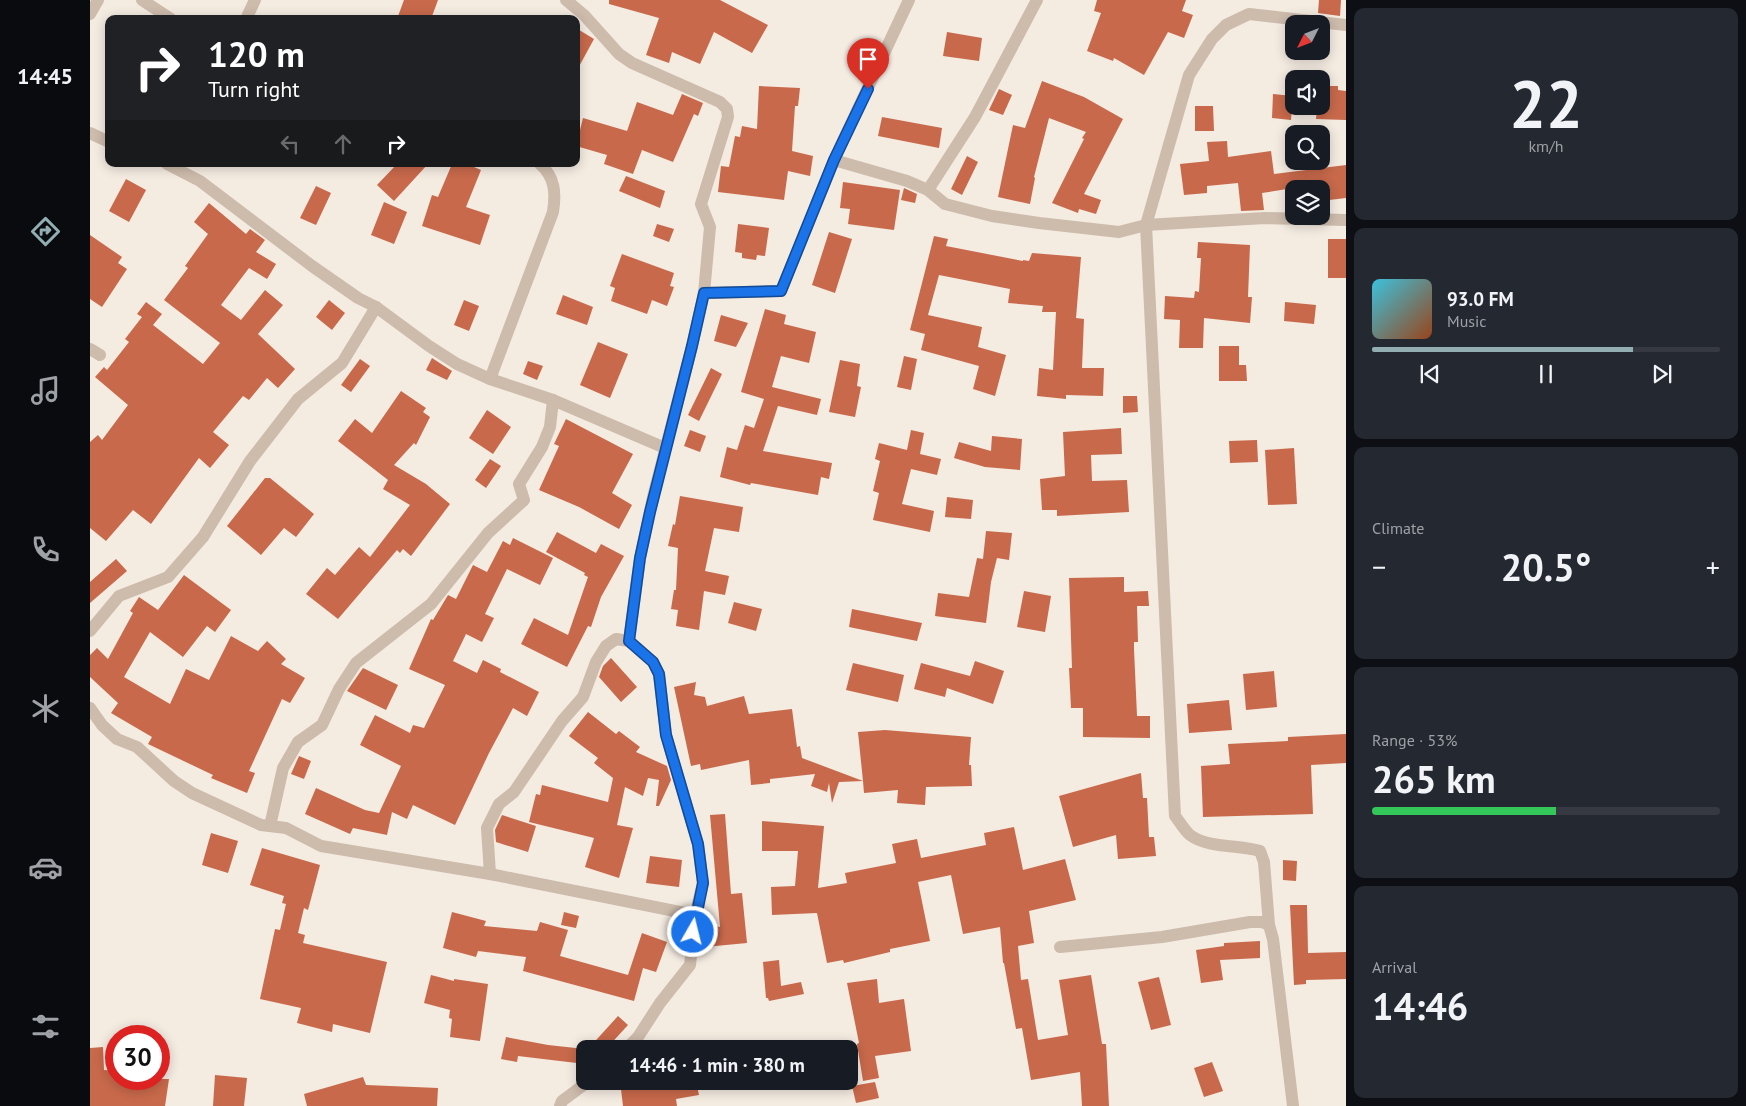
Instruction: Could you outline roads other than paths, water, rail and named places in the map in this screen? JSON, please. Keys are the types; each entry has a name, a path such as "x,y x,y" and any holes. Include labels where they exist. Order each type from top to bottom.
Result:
{"street":[{"path":"90,14 98,0"},
{"path":"142,0 165,15"},
{"path":"248,15 255,0"},
{"path":"566,0 584,15 619,54 632,63 720,102 727,109 728,117 701,204 710,227 704,293 665,448 640,558 629,641"},
{"path":"704,293 781,291 834,160 910,0"},
{"path":"928,190 946,166 975,117 1036,0"},
{"path":"1293,1106 1274,948 1269,925 1264,862 1260,851 1246,846 1202,842 1189,834 1175,816 1146,225 1189,75 1212,39 1226,25 1249,14 1346,24"},
{"path":"90,133 105,140"},
{"path":"834,160 892,176 928,190 945,204 992,216 1119,232 1146,225 1265,218 1346,220"},
{"path":"173,167 200,181 312,266 358,298 376,307 457,364 490,378 553,400 665,448"},
{"path":"490,378 553,212 555,188 551,177 543,167"},
{"path":"90,631 119,596 168,577 203,537 250,461 298,399 342,363 376,307"},
{"path":"270,826 283,768 298,742 322,725 339,689 356,664 431,604 488,533 524,500 520,484 542,446 550,427 553,400"},
{"path":"490,874 487,828 499,804 514,792 562,721 583,697 596,662 606,646 616,639 629,641 653,662 659,674 666,735 698,844 703,883 694,915 690,965 660,1003 635,1040"},
{"path":"90,708 102,725 117,739 137,747 180,785 234,814 270,826 286,828 321,846 490,874 694,915"},
{"path":"1060,948 1162,937 1250,922 1262,922 1269,925"},
{"path":"560,1106 562,1101 577,1090"}]}
